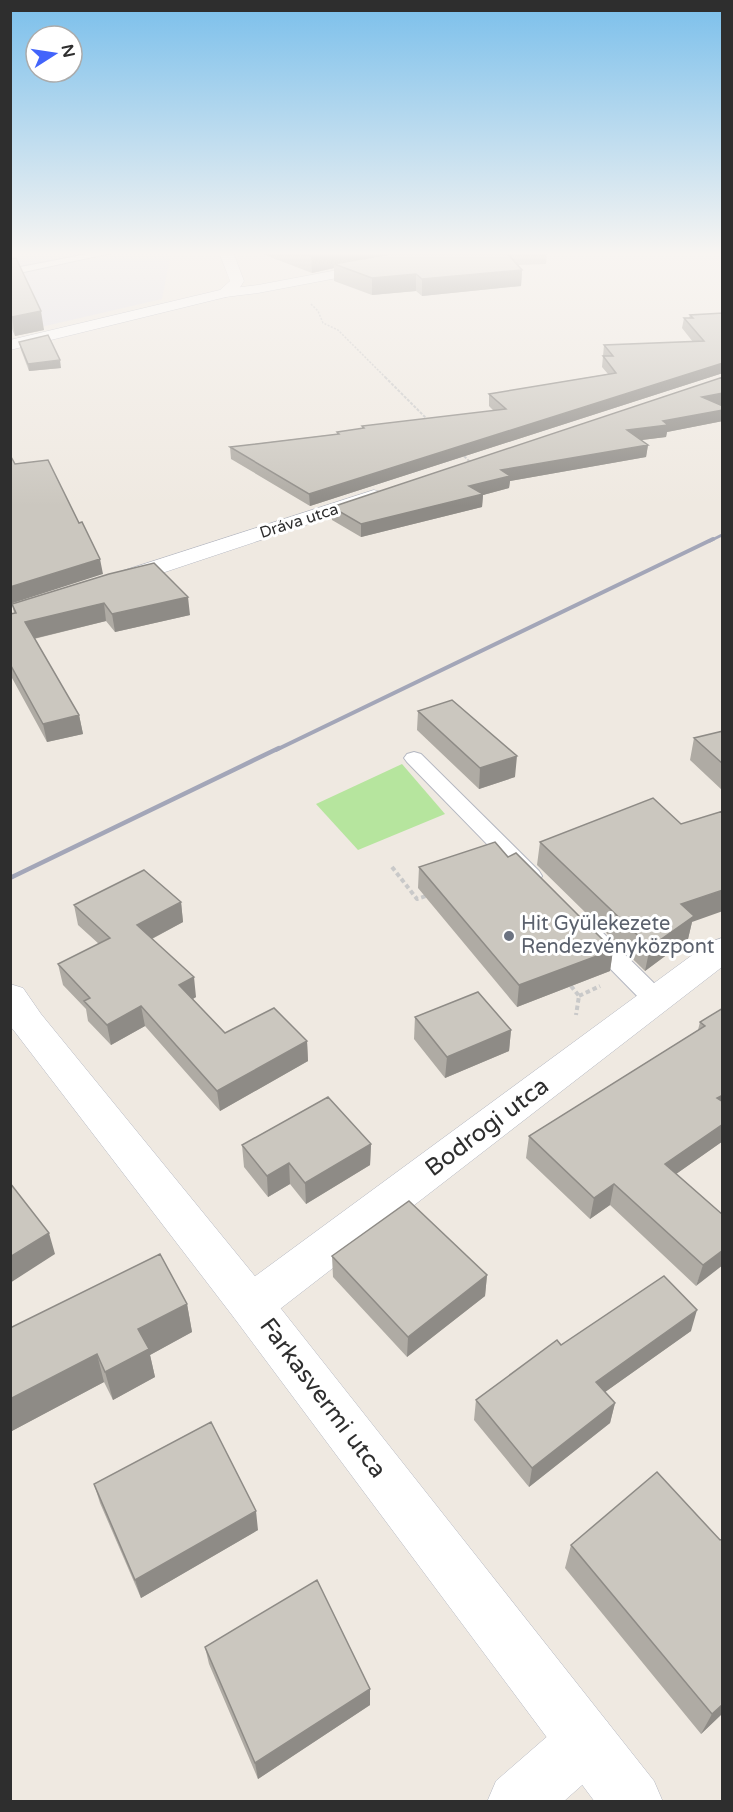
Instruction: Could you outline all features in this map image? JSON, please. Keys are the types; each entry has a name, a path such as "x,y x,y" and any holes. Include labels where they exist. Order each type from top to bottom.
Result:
{"street":[{"path":"10,345 45,337"},
{"name":"Dráva utca","path":"99,586 396,489"},
{"name":"Bodrogi utca","path":"251,1305 723,950"},
{"name":"Farkasvermi utca","path":"10,997 28,1023 251,1305 633,1802"},
{"path":"517,1802 586,1742"}],"lane":[{"path":"414,758 546,891"},
{"path":"580,925 656,1000"}],"path":[{"path":"344,337 429,422"},
{"path":"454,447 471,463"},
{"path":"392,867 417,899 426,896"}],"green space":[{"path":"402,764 445,814 358,850 316,804"}],"building":[{"path":"49,337 60,360 28,364 19,342"},
{"path":"700,337 723,337 723,363 309,494 230,447 339,434 337,432 364,428 362,426 506,409 489,394 616,373 603,356 613,356 604,345 704,341"},
{"path":"723,377 723,393 702,397 723,406 723,410 663,421 668,425 627,430 648,445 501,470 510,476 469,486 483,494 361,524 332,507"},
{"path":"10,455 15,464 48,460 79,523 82,522 100,559 10,587"},
{"path":"154,563 188,597 112,614 104,603 25,622 79,715 43,724 10,664 10,614 16,613 12,604 109,574"},
{"path":"452,700 517,756 480,768 418,711"},
{"path":"723,731 723,764 694,738"},
{"path":"653,798 681,824 723,811 723,890 681,904 694,916 650,947 540,842"},
{"name":"Hit Gyülekezete Rendezvényközpont","path":"495,842 508,857 516,853 613,950 519,985 419,867"},
{"path":"144,870 181,902 137,925 194,977 179,985 225,1033 274,1008 307,1041 217,1091 141,1006 107,1025 84,1001 90,998 58,964 110,938 74,905"},
{"path":"478,992 511,1030 447,1057 415,1017"},
{"path":"723,1008 723,1095 717,1098 723,1102 723,1124 665,1164 723,1215 723,1250 703,1265 614,1184 594,1198 529,1136 705,1026 700,1022"},
{"path":"328,1097 371,1144 305,1183 289,1163 267,1176 242,1145"},
{"path":"10,1183 49,1233 10,1257"},
{"path":"409,1201 487,1275 408,1337 332,1256"},
{"path":"160,1254 187,1304 138,1329 149,1349 105,1372 97,1354 10,1399 10,1328"},
{"path":"664,1276 697,1310 596,1382 615,1403 532,1468 476,1400 557,1340 561,1345"},
{"path":"211,1422 256,1511 135,1580 94,1484"},
{"path":"657,1472 720,1540 723,1539 723,1704 712,1714 571,1545"},
{"path":"317,1580 370,1689 255,1763 205,1647"}],"railway":[{"path":"710,541 722,535"},
{"path":"276,750 713,539"},
{"path":"10,878 279,748"}],"place":[{"name":"Hit Gyülekezete Rendezvényközpont","path":"509,936"}]}
